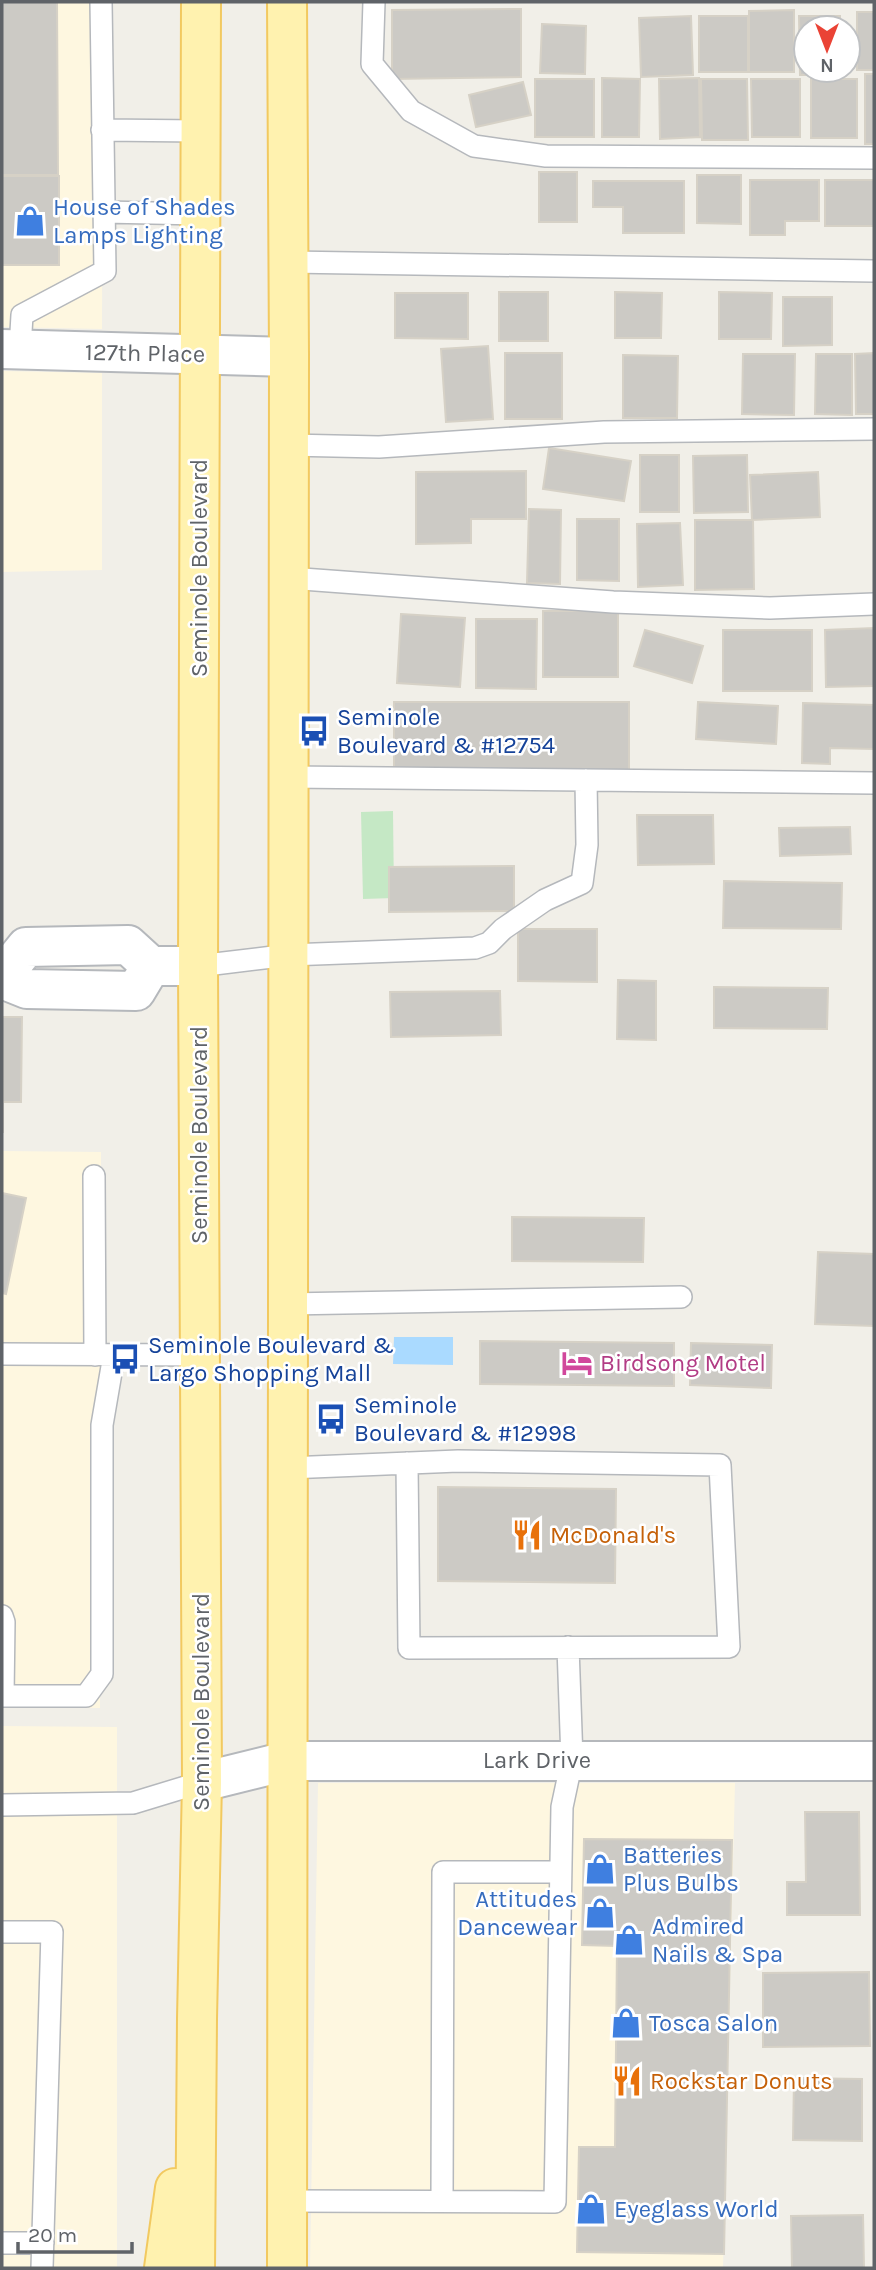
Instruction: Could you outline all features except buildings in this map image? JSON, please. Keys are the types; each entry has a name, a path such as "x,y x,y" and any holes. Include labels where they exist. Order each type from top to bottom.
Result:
{"main road":[{"name":"Seminole Boulevard","path":"195,2268 202,1782 198,966 201,2"},
{"path":"287,2 287,2268"},
{"path":"164,2268 197,2019"}],"street":[{"name":"127th Place","path":"11,349 289,357"},
{"path":"150,966 136,991 27,989 2,978 26,947 128,944 150,966 198,966"},
{"path":"48,946 50,991"},
{"name":"Lark Drive","path":"202,1782 287,1761 874,1760"}],"lane":[{"path":"11,349 22,315 105,271 101,2"},
{"path":"374,2 372,64 411,111 474,146 547,156 874,158"},
{"path":"102,130 201,131"},
{"path":"104,212 201,214"},
{"path":"289,262 874,271"},
{"path":"289,445 379,447 604,432 874,429"},
{"path":"289,579 613,602 770,607 874,604"},
{"path":"289,777 874,783"},
{"path":"198,966 289,955 475,948 489,943 503,929 545,900 582,883 587,845 586,780"},
{"path":"2,1616 2,1696 86,1696 102,1674 102,1425 105,1355 94,1176"},
{"path":"288,1304 681,1297"},
{"path":"2,1354 201,1355"},
{"path":"288,1468 407,1463 458,1461 720,1465 729,1647 408,1648 407,1463"},
{"path":"287,2201 555,2202 562,1807 572,1760 568,1647"},
{"path":"2,1805 133,1803 202,1782"},
{"path":"442,2201 443,1872 561,1872"},
{"path":"2,1932 52,1932 42,2268"},
{"path":"2,2243 43,2243"}],"shaded area":[{"path":"2,2 103,2 102,329 2,327"},
{"path":"2,371 102,373 102,570 2,572"},
{"path":"2,1151 101,1152 100,1708 2,1707"},
{"path":"2,1726 117,1727 117,2268 2,2268"},
{"path":"318,1783 735,1783 723,2268 310,2268"}],"green space":[{"path":"393,811 394,898 363,899 361,812"}],"water":[{"path":"394,1337 453,1337 453,1365 393,1364"}],"place":[{"name":"House of Shades Lamps Lighting","path":"30,221"},
{"name":"Seminole Boulevard & #12754","path":"314,731"},
{"name":"Seminole Boulevard & Largo Shopping Mall","path":"125,1359"},
{"name":"Birdsong Motel","path":"577,1363"},
{"name":"Seminole Boulevard & #12998","path":"331,1419"},
{"name":"McDonald's","path":"527,1535"},
{"name":"Batteries Plus Bulbs","path":"600,1869"},
{"name":"Attitudes Dancewear","path":"600,1913"},
{"name":"Admired Nails & Spa","path":"629,1940"},
{"name":"Tosca Salon","path":"626,2023"},
{"name":"Rockstar Donuts","path":"627,2081"},
{"name":"Eyeglass World","path":"591,2209"}]}
